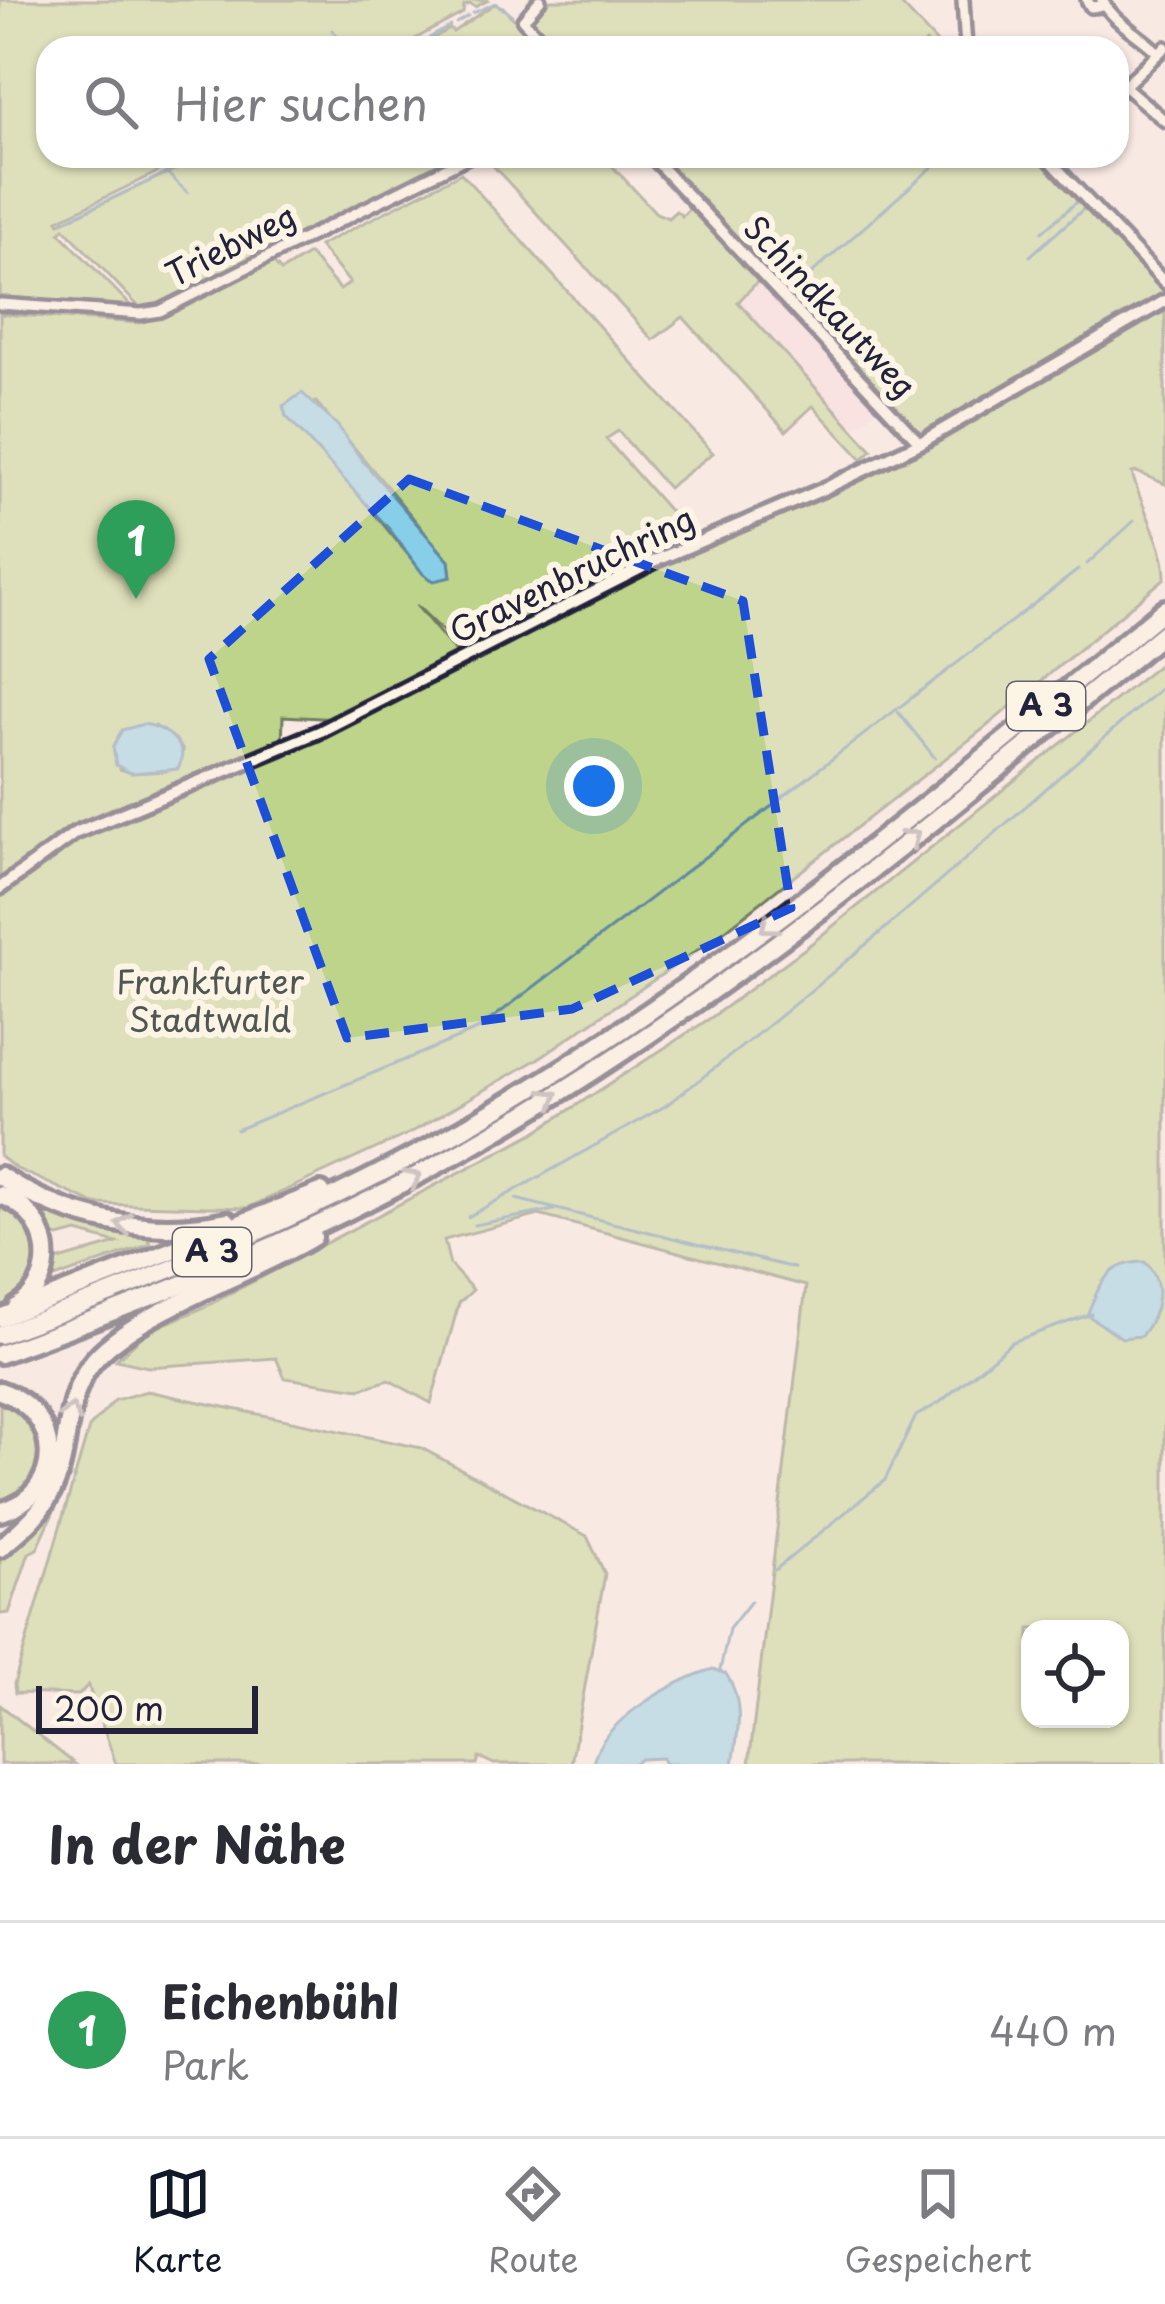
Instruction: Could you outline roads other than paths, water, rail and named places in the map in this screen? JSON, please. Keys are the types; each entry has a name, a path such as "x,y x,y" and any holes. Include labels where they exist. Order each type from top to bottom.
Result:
{"highway":[{"name":"A 3","path":"0,1335 220,1249 417,1154 565,1067 833,878 1165,609"},
{"name":"A 3","path":"0,1359 236,1262 375,1198 560,1092 743,967 928,825 1165,632"},
{"path":"0,1317 417,1154"},
{"path":"0,1176 67,1210 136,1226 204,1225 280,1208"},
{"path":"0,1195 21,1205 33,1218 46,1253 35,1290 0,1317"},
{"path":"0,1548 34,1517 52,1491 75,1393 89,1366 107,1347 143,1322 277,1259 375,1198"},
{"path":"0,1391 33,1410 49,1445 45,1474 36,1490 20,1504 0,1512"}],"street":[{"path":"537,36 523,20 540,0"},
{"path":"1087,0 1091,8 1103,3 1161,50 1129,80"},
{"path":"967,36 968,2"},
{"path":"1129,96 1165,122"},
{"name":"Triebweg","path":"0,304 141,314 160,311 446,168"},
{"name":"Schindkautweg","path":"662,168 920,443"},
{"path":"1059,168 1165,283"},
{"name":"Gravenbruchring","path":"0,888 75,833 320,731 659,559 920,443 1165,302"}],"water":[{"path":"302,393 338,426 449,561 451,577 434,581 423,574 390,530 286,416 283,406"},
{"path":"144,724 160,729 179,745 178,769 131,773 116,765 113,747 122,730"},
{"path":"1145,1262 1158,1288 1156,1307 1141,1336 1122,1338 1087,1315 1113,1271"},
{"path":"713,1669 726,1674 736,1695 733,1764 665,1764 662,1758 593,1764 598,1748 624,1718 660,1693"}],"waterway":[{"path":"537,11 549,0"},
{"path":"473,13 495,3 512,15"},
{"path":"456,23 468,16"},
{"path":"518,21 531,36"},
{"path":"534,25 545,36"},
{"path":"432,36 450,26"},
{"path":"332,30 338,36"},
{"path":"63,221 177,168"},
{"path":"788,294 931,168"},
{"path":"168,174 188,193"},
{"path":"1042,232 1080,199"},
{"path":"1030,256 1087,206"},
{"path":"1144,267 1165,290"},
{"path":"1087,564 1134,521"},
{"path":"780,799 1078,570"},
{"path":"468,1217 665,1106 855,954 1160,689"},
{"path":"898,712 935,758"},
{"path":"236,1130 477,1030 772,806"},
{"path":"516,1199 794,1268"},
{"path":"474,1225 554,1210"},
{"path":"775,1570 885,1480 916,1416 939,1403 1012,1342 1091,1314"},
{"path":"720,1670 729,1629 751,1601"}],"place":[{"name":"Eichenbühl","path":"136,599"}],"park label":[{"name":"Frankfurter Stadtwald","path":"210,1001"}]}
